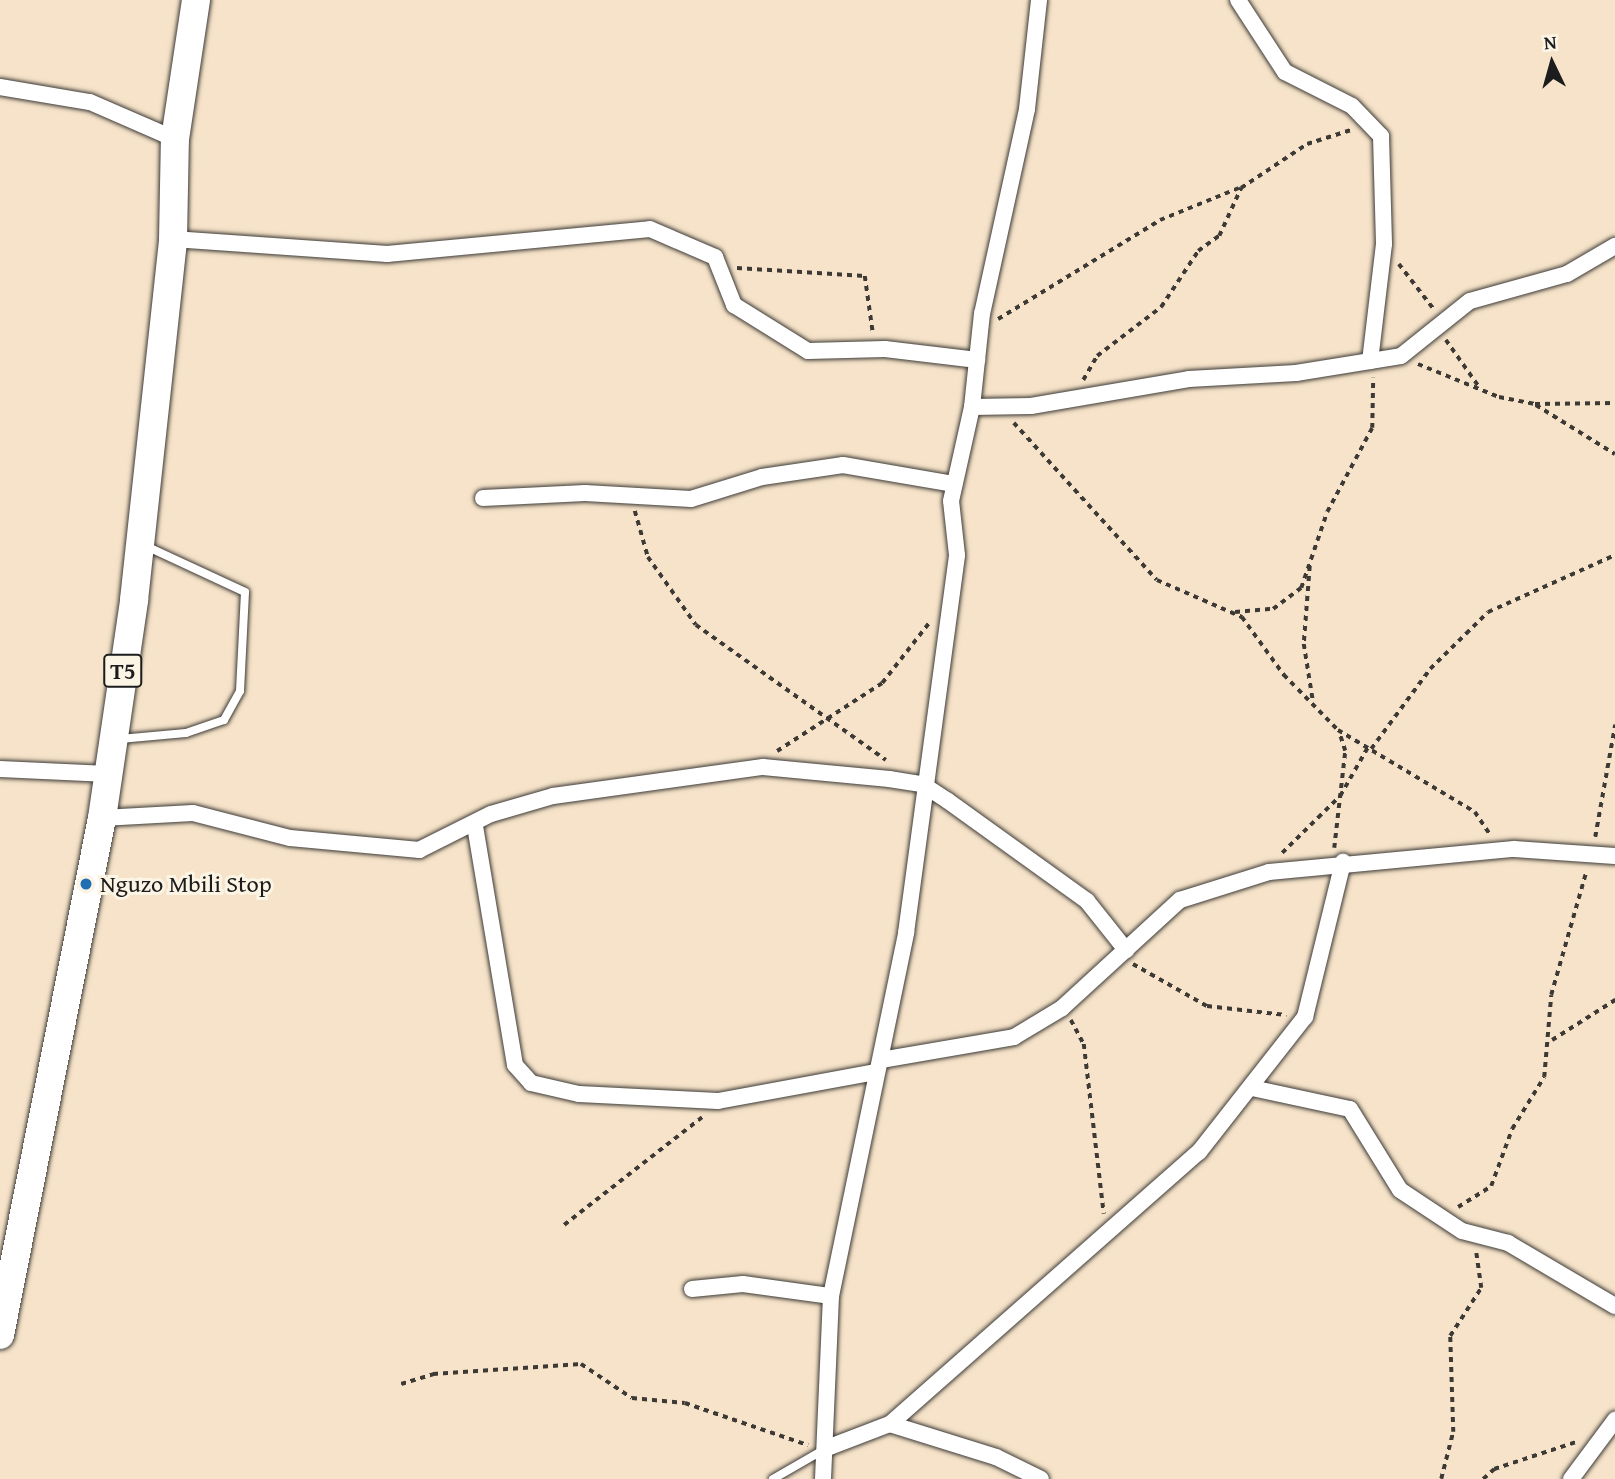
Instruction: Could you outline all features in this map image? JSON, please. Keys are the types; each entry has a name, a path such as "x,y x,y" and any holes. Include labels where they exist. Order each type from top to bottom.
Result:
{"highway":[{"name":"T5","path":"0,1335 102,818 140,544 173,239 175,139 196,0"}],"street":[{"path":"823,1479 821,1416 831,1296 879,1066 928,787 957,555 954,484 972,407 980,330 1027,109 1039,0"},
{"path":"1238,0 1284,72 1373,123 1386,153 1384,244 1370,360"},
{"path":"0,87 90,102 175,139"},
{"path":"173,239 387,254 650,229 702,247 718,261 734,305 787,341 824,354 876,349 977,360"},
{"path":"972,407 1003,407 1071,400 1189,379 1401,356 1441,319 1470,301 1593,264 1615,246"},
{"path":"483,498 706,497 762,477 843,464 954,484"},
{"path":"102,818 193,813 290,838 419,850 531,800 763,766 928,787 1087,901 1123,952"},
{"path":"0,769 108,774"},
{"path":"475,827 520,1074 579,1094 718,1101 985,1046 1062,1008 1180,900 1269,872 1338,862 1493,850 1615,856"},
{"path":"824,1449 890,1424 1173,1180 1252,1088 1305,1017 1338,862"},
{"path":"1252,1088 1350,1109 1388,1176 1462,1231 1508,1243 1615,1306"},
{"path":"692,1289 743,1284 831,1296"},
{"path":"1571,1479 1596,1440 1615,1420"},
{"path":"890,1424 996,1457 1041,1479"}],"lane":[{"path":"113,739 186,733 224,720 240,691 246,592 140,544"},
{"path":"773,1479 824,1449"}],"path":[{"path":"980,330 1160,220 1241,188 1307,144 1373,123"},
{"path":"1071,400 1097,356 1161,307 1198,251 1219,236 1241,188"},
{"path":"1384,244 1441,319 1453,354 1481,390"},
{"path":"718,261 793,276 864,276 876,349"},
{"path":"1401,356 1481,390 1535,404 1615,403"},
{"path":"1233,612 1285,604 1301,588 1327,512 1372,428 1377,397 1370,360"},
{"path":"1535,404 1615,454"},
{"path":"1003,407 1055,475 1115,529 1157,580 1233,612 1338,730 1475,812 1490,832 1493,850"},
{"path":"632,496 648,557 682,608 822,719 893,765"},
{"path":"1269,872 1291,841 1340,796 1370,748 1430,669 1489,612 1615,555"},
{"path":"1309,562 1304,644 1313,703"},
{"path":"763,766 822,719 882,683 913,639 951,608"},
{"path":"1447,1219 1491,1186 1511,1129 1544,1077 1551,1041 1551,995 1591,853 1615,725"},
{"path":"1338,730 1345,751 1340,796 1338,862"},
{"path":"1123,952 1207,1006 1305,1017"},
{"path":"1551,1041 1615,1000"},
{"path":"1062,1008 1084,1044 1104,1237"},
{"path":"564,1225 688,1132 718,1101"},
{"path":"1441,1479 1453,1432 1450,1336 1481,1288 1480,1266 1462,1231"},
{"path":"401,1384 433,1374 581,1364 632,1398 685,1403 824,1449"},
{"path":"1483,1479 1519,1459 1596,1440"}],"place":[{"name":"Nguzo Mbili Stop","path":"86,884"}]}
